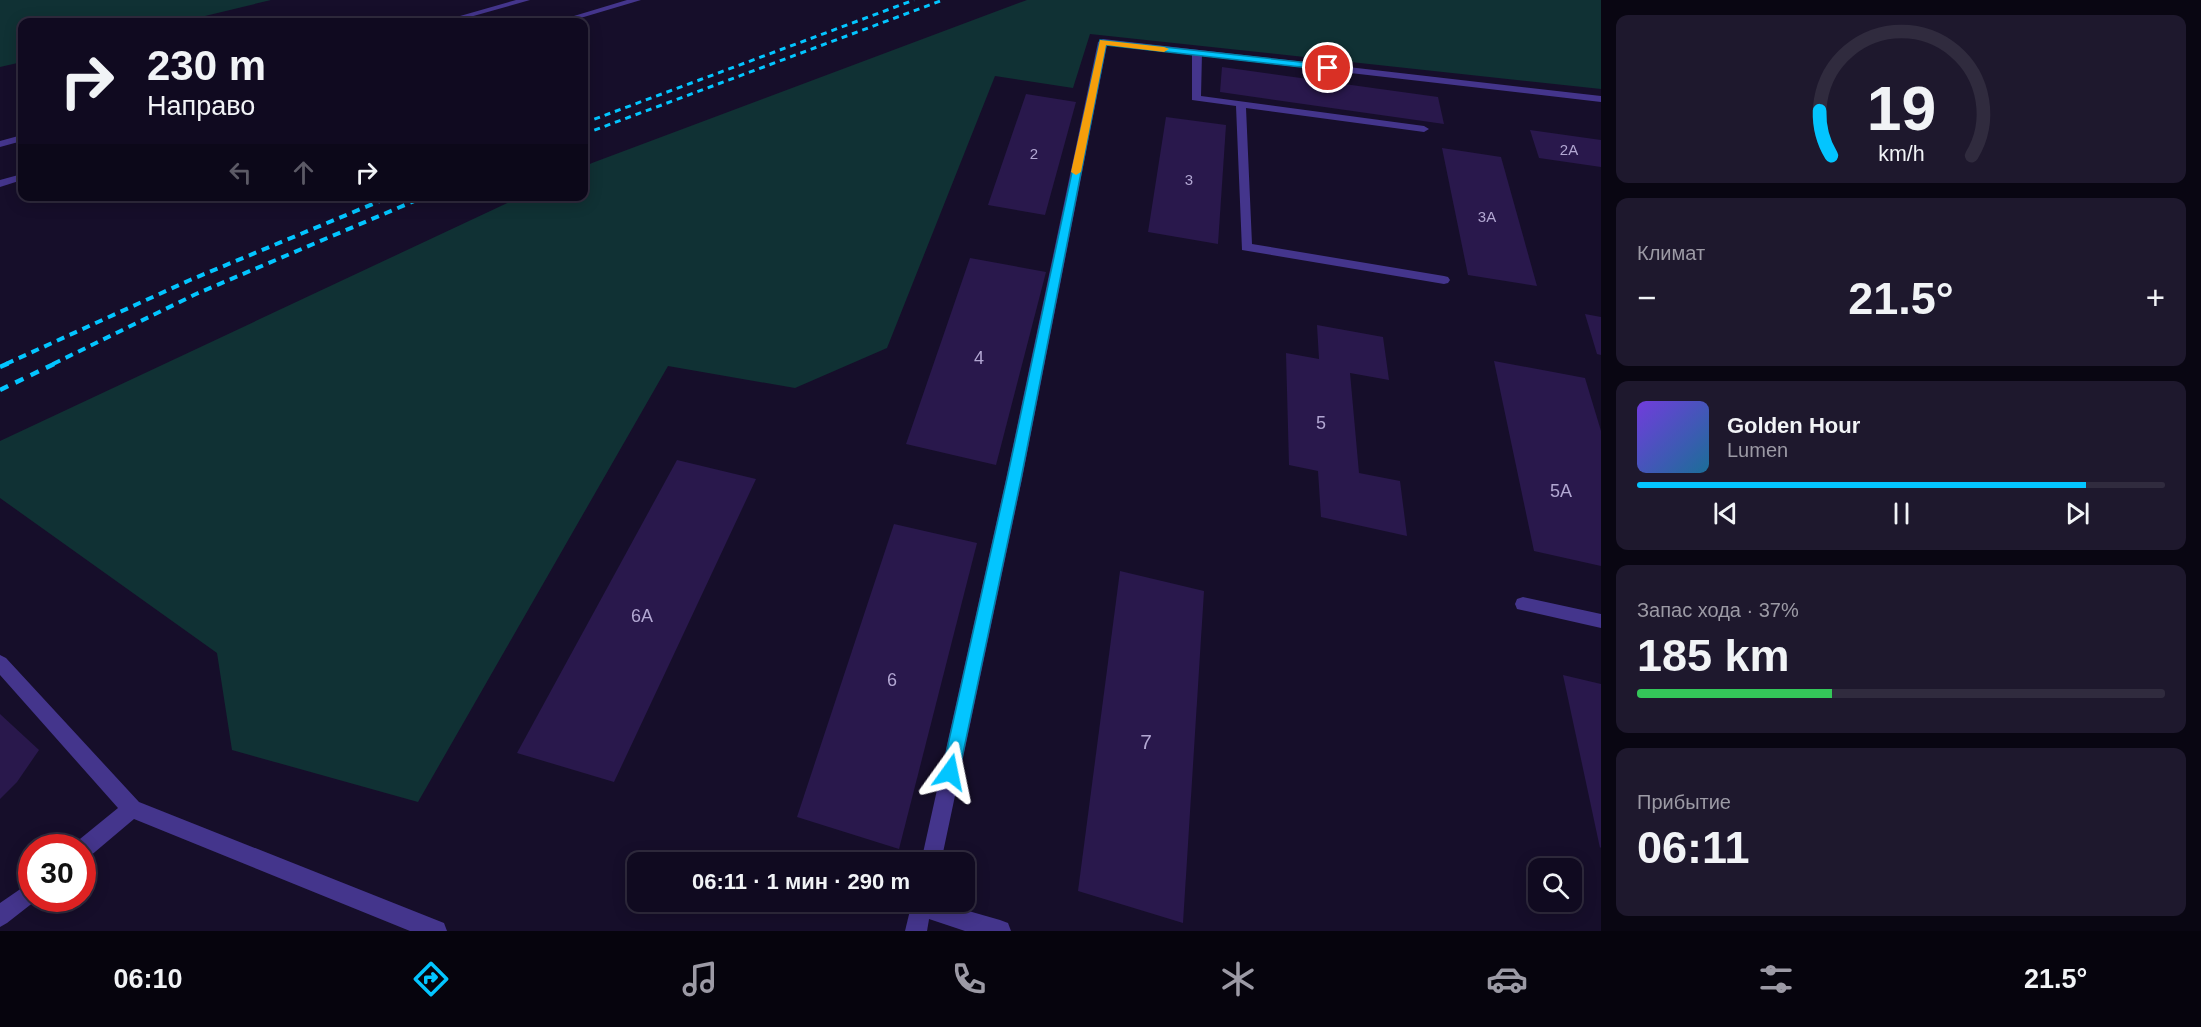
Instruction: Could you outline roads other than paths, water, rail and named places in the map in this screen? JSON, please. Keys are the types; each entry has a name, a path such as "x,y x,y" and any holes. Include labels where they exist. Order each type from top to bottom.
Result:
{"street":[{"path":"459,18 526,0"},
{"path":"573,18 637,0"},
{"path":"933,852 1012,490 1103,42 1601,99"},
{"path":"1197,53 1196,98 1424,129"},
{"path":"1240,104 1246,248 1443,280"},
{"path":"0,144 18,139"},
{"path":"0,184 18,178"},
{"path":"1523,604 1601,621"},
{"path":"0,663 132,809 436,931"},
{"path":"96,839 132,809"},
{"path":"0,916 18,902"},
{"path":"916,931 920,912"},
{"path":"945,912 1000,931"}],"railway":[{"path":"588,122 914,0"},
{"path":"588,133 943,0"},
{"path":"6,364 190,280 380,201"},
{"path":"53,364 196,294 414,201"},
{"path":"0,367 9,363"},
{"path":"0,390 56,363"}]}
